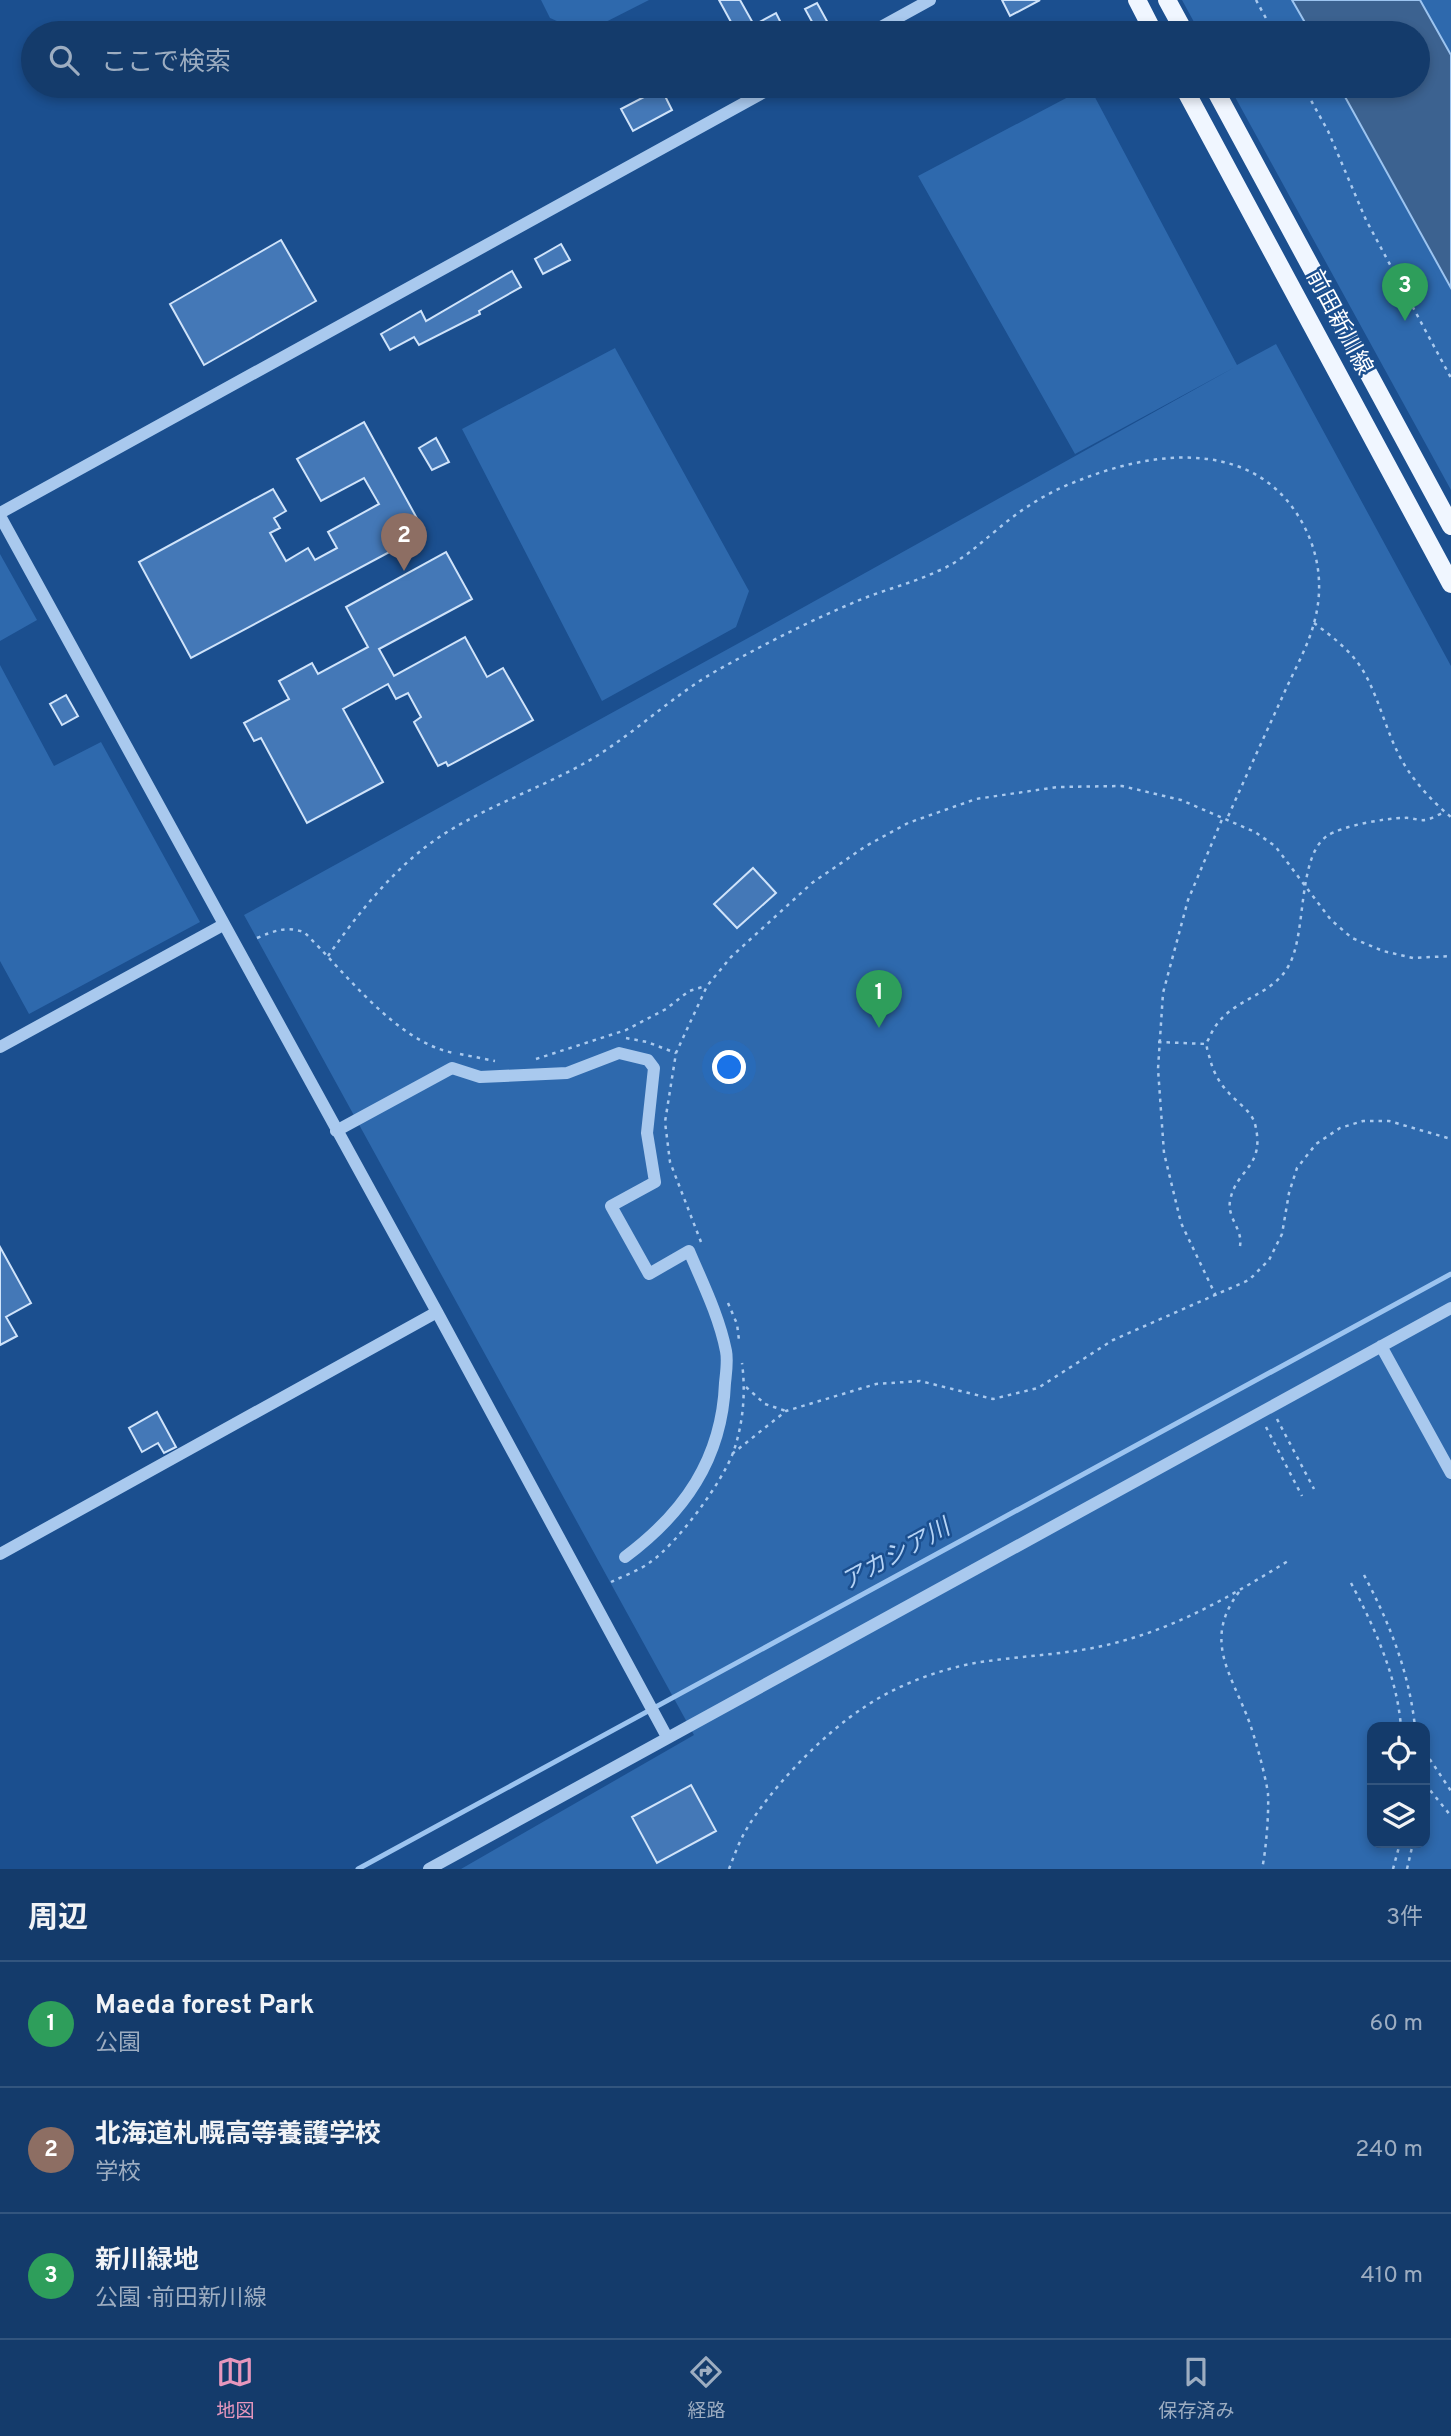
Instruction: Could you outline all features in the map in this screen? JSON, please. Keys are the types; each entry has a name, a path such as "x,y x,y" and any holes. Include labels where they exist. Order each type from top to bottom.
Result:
{"main road":[{"path":"1137,0 1148,21"},
{"path":"1167,0 1178,21"},
{"name":"前田新川線","path":"1189,98 1451,584"},
{"name":"前田新川線","path":"1219,98 1451,526"}],"street":[{"path":"892,21 930,0"},
{"path":"665,1733 0,514 753,98"},
{"path":"0,1047 223,925"},
{"path":"336,1131 452,1068 480,1077 567,1073 619,1052 649,1060 654,1068 647,1133 655,1182 611,1206 649,1274 689,1251 718,1319 727,1354 725,1396 715,1444 687,1500 653,1536 625,1557"},
{"path":"429,1869 665,1733 1451,1308"},
{"path":"0,1554 437,1311"},
{"path":"1381,1346 1451,1473"}],"path":[{"path":"1256,0 1267,21"},
{"path":"1310,98 1328,131 1366,220 1451,378"},
{"path":"328,956 358,914 385,884 443,835 587,762 711,674 788,632 858,600 935,573 961,560 999,527 1045,495 1081,479 1126,465 1178,457 1219,459 1245,468 1270,483 1291,505 1316,550 1320,582 1314,623 1188,901 1163,993 1158,1069 1164,1153 1181,1223 1216,1296"},
{"path":"1314,623 1338,641 1358,663 1398,754 1422,788 1451,817"},
{"path":"704,1249 670,1162 665,1122 676,1053 707,986 731,957 812,883 866,846 908,823 976,799 1057,787 1122,786 1181,800 1255,832 1275,846 1331,920 1352,938 1383,951 1413,958 1451,956"},
{"path":"1240,1246 1237,1227 1230,1216 1230,1199 1238,1182 1255,1159 1258,1140 1254,1120 1226,1091 1213,1070 1207,1045 1224,1014 1270,987 1288,968 1297,947 1306,886 1315,849 1325,837 1340,828 1404,817 1426,820 1445,812"},
{"path":"257,938 279,929 291,928 304,932 395,1025 422,1042 448,1052 498,1061"},
{"path":"530,1061 626,1030 666,1009 689,991 707,986"},
{"path":"1158,1042 1207,1045"},
{"path":"742,1362 746,1387 732,1454 786,1411 876,1384 920,1381 993,1399 1038,1388 1113,1340 1249,1280 1269,1260 1282,1234 1289,1193 1297,1168 1316,1144 1340,1128 1363,1121 1389,1121 1451,1139"},
{"path":"726,1299 737,1324 741,1349"},
{"path":"746,1387 765,1404 786,1411"},
{"path":"1271,1407 1314,1489"},
{"path":"1258,1414 1302,1496"},
{"path":"729,1869 746,1830 779,1786 817,1747 862,1708 943,1670 1120,1642 1179,1621 1241,1590 1288,1561"},
{"path":"1364,1576 1382,1609 1405,1668 1414,1722"},
{"path":"1351,1583 1373,1625 1399,1703 1401,1722"},
{"path":"1241,1590 1228,1608 1221,1631 1223,1660 1249,1719 1268,1794 1262,1869"},
{"path":"1430,1760 1451,1791"},
{"path":"1426,1785 1451,1815"},
{"path":"1393,1869 1399,1848"},
{"path":"1407,1869 1412,1848"}],"shaded area":[{"path":"541,0 649,0 608,21 557,21 550,18"},
{"path":"1182,0 1451,0 1451,490 1236,98 1430,98 1430,21 1193,21"},
{"path":"1292,0 1420,0 1451,55 1451,288 1346,98 1430,98 1430,21 1304,21"},
{"path":"1066,98 1095,98 1237,365 1276,344 1451,666 1451,1869 461,1869 694,1735 244,915 1235,367 1075,454 918,176"},
{"path":"615,348 749,591 736,627 602,701 462,429"},
{"path":"0,554 37,620 0,641"},
{"path":"0,665 54,766 101,742 200,922 29,1014 0,961"}],"building":[{"path":"719,0 740,0 752,21 730,21"},
{"path":"1002,0 1040,0 1010,16"},
{"path":"817,3 827,21 812,21 805,9"},
{"path":"776,13 780,21 761,21"},
{"path":"642,98 666,98 672,110 633,131 621,109"},
{"path":"281,240 316,301 204,365 170,304"},
{"path":"561,244 570,260 543,274 535,259"},
{"path":"512,271 521,287 479,311 480,314 419,345 414,337 390,350 381,334 421,311 426,321"},
{"path":"364,422 425,533 191,658 139,562 273,489 286,511 274,518 280,528 270,533 286,561 308,548 315,560 337,548 328,532 379,504 364,478 321,501 297,459"},
{"path":"436,438 449,462 432,470 419,448"},
{"path":"446,552 472,599 379,649 394,676 465,637 487,677 503,668 533,720 448,766 446,762 438,766 414,722 421,717 408,693 396,699 388,684 343,709 383,782 307,823 261,738 254,741 244,723 289,699 279,681 312,663 318,674 368,647 346,607"},
{"path":"66,695 78,716 62,725 50,704"},
{"path":"753,868 776,893 737,928 714,904"},
{"path":"0,1247 31,1303 6,1317 17,1336 0,1345"},
{"path":"157,1412 176,1447 164,1453 158,1443 142,1452 129,1428"},
{"path":"691,1785 716,1831 657,1863 632,1817"}],"waterway":[{"name":"アカシア川","path":"358,1869 1451,1274"}],"place":[{"name":"新川緑地","path":"1405,321"},
{"name":"北海道札幌高等養護学校","path":"404,571"},
{"name":"Maeda forest Park","path":"879,1028"}]}
